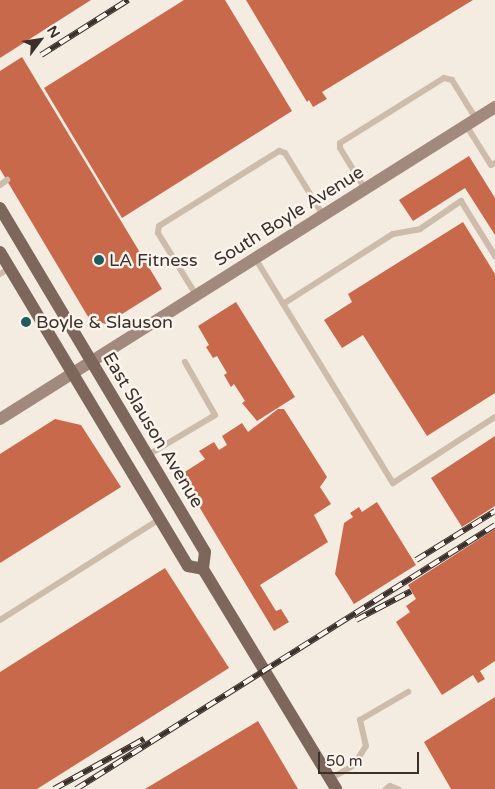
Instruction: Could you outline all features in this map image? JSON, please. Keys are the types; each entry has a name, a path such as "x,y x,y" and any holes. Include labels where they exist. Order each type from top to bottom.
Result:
{"main road":[{"name":"South Boyle Avenue","path":"0,419 495,107"},
{"name":"East Slauson Avenue","path":"0,208 205,552 203,569 333,784"},
{"name":"East Slauson Avenue","path":"0,252 5,271 73,373 188,566 203,569"}],"lane":[{"path":"364,189 340,148 340,143 444,78 452,80 494,166"},
{"path":"196,295 158,233 159,226 279,152 286,153 323,215"},
{"path":"0,185 7,180"},
{"path":"283,304 393,234 420,229 461,200 495,256"},
{"path":"255,258 393,483 495,417"},
{"path":"148,455 216,415 185,362"},
{"path":"0,620 160,519"},
{"path":"333,784 354,764 366,746 360,720 408,692"},
{"path":"386,789 398,789"}],"building":[{"path":"0,0 91,0 0,58"},
{"path":"184,0 225,0 292,111 122,218 44,88"},
{"path":"246,0 473,0 322,92 327,99 313,107 309,100 307,102"},
{"name":"LA Fitness","path":"22,57 162,289 106,324 90,320 0,169 0,71"},
{"path":"469,156 495,198 495,235 465,188 413,221 399,200"},
{"path":"463,222 495,274 495,393 427,436 363,335 342,348 324,320 352,302 348,294"},
{"path":"236,302 295,397 257,421 242,403 245,401 234,384 231,387 224,375 227,373 217,356 213,358 206,347 209,345 198,326"},
{"path":"278,409 284,409 327,477 320,487 331,504 314,515 328,542 260,585 276,611 281,609 289,622 274,631 180,475 205,459 199,451 214,442 219,450 227,445 222,436 242,423 248,432"},
{"path":"55,419 81,425 121,487 0,563 0,454"},
{"path":"495,436 495,506 462,527 431,478"},
{"path":"377,502 416,565 354,604 335,574 344,523 353,517 350,513 359,507 362,512"},
{"path":"495,529 495,661 480,671 485,679 478,683 473,675 442,695 396,622 410,612 406,606 416,599 408,585"},
{"path":"165,568 229,668 37,789 0,789 0,672"},
{"path":"495,697 495,789 451,789 424,742"},
{"path":"258,721 298,789 145,789"}],"railway":[{"path":"41,55 128,0"},
{"path":"416,560 495,511"},
{"path":"76,789 495,525"},
{"path":"356,620 411,591"},
{"path":"54,789 144,739"}],"place":[{"name":"LA Fitness","path":"99,260"},
{"name":"Boyle & Slauson","path":"26,322"}]}
